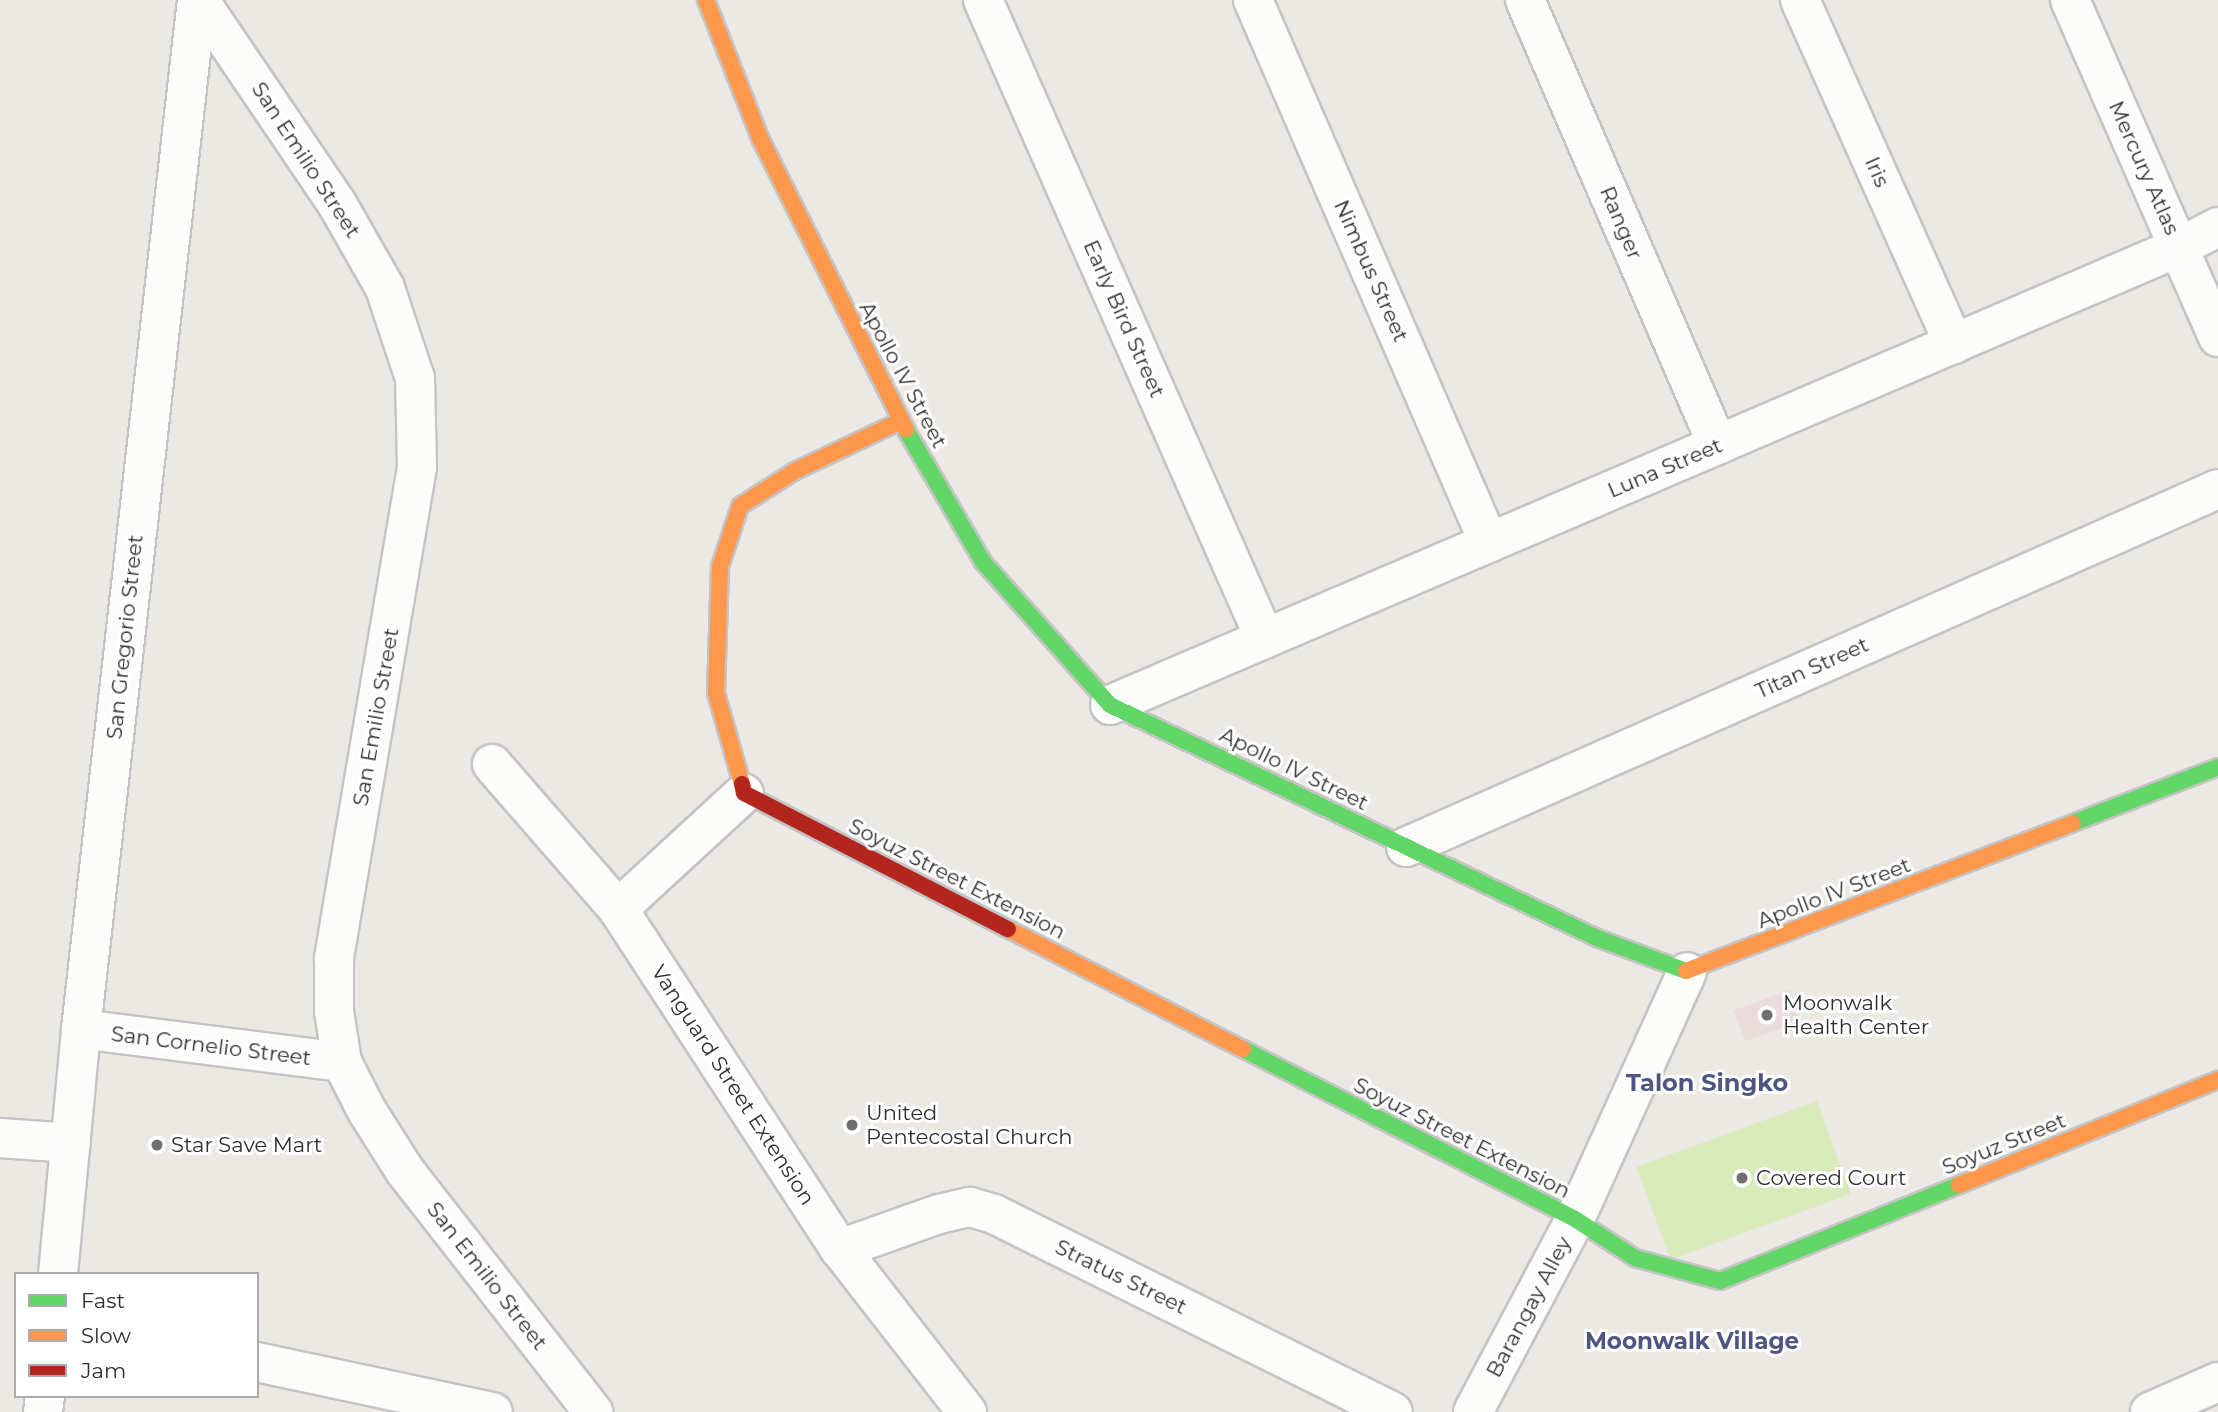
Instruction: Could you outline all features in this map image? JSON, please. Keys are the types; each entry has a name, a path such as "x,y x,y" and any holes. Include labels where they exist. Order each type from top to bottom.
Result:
{"street":[{"name":"San Gregorio Street","path":"58,1272 81,1029 198,0"},
{"name":"San Emilio Street","path":"198,0 336,202 373,266 385,288 415,378 417,467 334,959 334,1011 342,1062 367,1111 405,1171 593,1412"},
{"name":"Apollo IV Street","path":"706,0 760,138 901,421 983,562 1110,705 1597,938 1687,972 2218,767"},
{"name":"Early Bird Street","path":"983,0 1265,639"},
{"name":"Nimbus Street","path":"1253,0 1489,543"},
{"name":"Ranger","path":"1525,0 1718,445"},
{"name":"Iris","path":"1800,0 1954,344"},
{"name":"Mercury Atlas","path":"2070,0 2218,337"},
{"name":"Luna Street","path":"1110,705 1954,344 2218,228"},
{"path":"618,909 744,793 716,693 720,568 740,506 795,471 901,421"},
{"name":"Titan Street","path":"1406,847 2218,489"},
{"name":"Vanguard Street Extension","path":"492,764 618,909 840,1249 967,1412"},
{"name":"Soyuz Street Extension","path":"744,793 1575,1219"},
{"name":"Barangay Alley","path":"1473,1412 1575,1219 1687,972"},
{"name":"San Cornelio Street","path":"81,1029 342,1062"},
{"name":"Soyuz Street","path":"1575,1219 1635,1258 1720,1281 2218,1080"},
{"path":"0,1138 71,1143"},
{"name":"Stratus Street","path":"840,1249 939,1214 970,1207 994,1214 1394,1412"},
{"path":"259,1362 493,1412"},
{"path":"2150,1412 2218,1382"}],"shaded area":[{"name":"Moonwalk Health Center","path":"1790,990 1801,1021 1745,1042 1734,1011"}],"green space":[{"name":"Covered Court","path":"1817,1101 1851,1194 1670,1260 1637,1167"}],"traffic: fast":[{"path":"906,430 983,562 1110,705 1597,938 1686,971"},
{"path":"2073,823 2218,767"},
{"path":"1243,1049 1575,1219 1635,1258 1720,1281 1959,1185"}],"traffic: slow":[{"path":"706,0 760,138 906,430"},
{"path":"742,784 716,693 720,567 740,506 795,471 901,421"},
{"path":"1686,971 2073,823"},
{"path":"1008,929 1243,1049"},
{"path":"1959,1185 2218,1080"}],"traffic: jam":[{"path":"742,784 744,793 1008,929"}],"place":[{"name":"Moonwalk Health Center","path":"1767,1015"},
{"name":"United Pentecostal Church","path":"852,1125"},
{"name":"Star Save Mart","path":"157,1145"},
{"name":"Covered Court","path":"1742,1178"}],"district":[{"name":"Talon Singko","path":"1707,1083"},
{"name":"Moonwalk Village","path":"1692,1341"}]}
